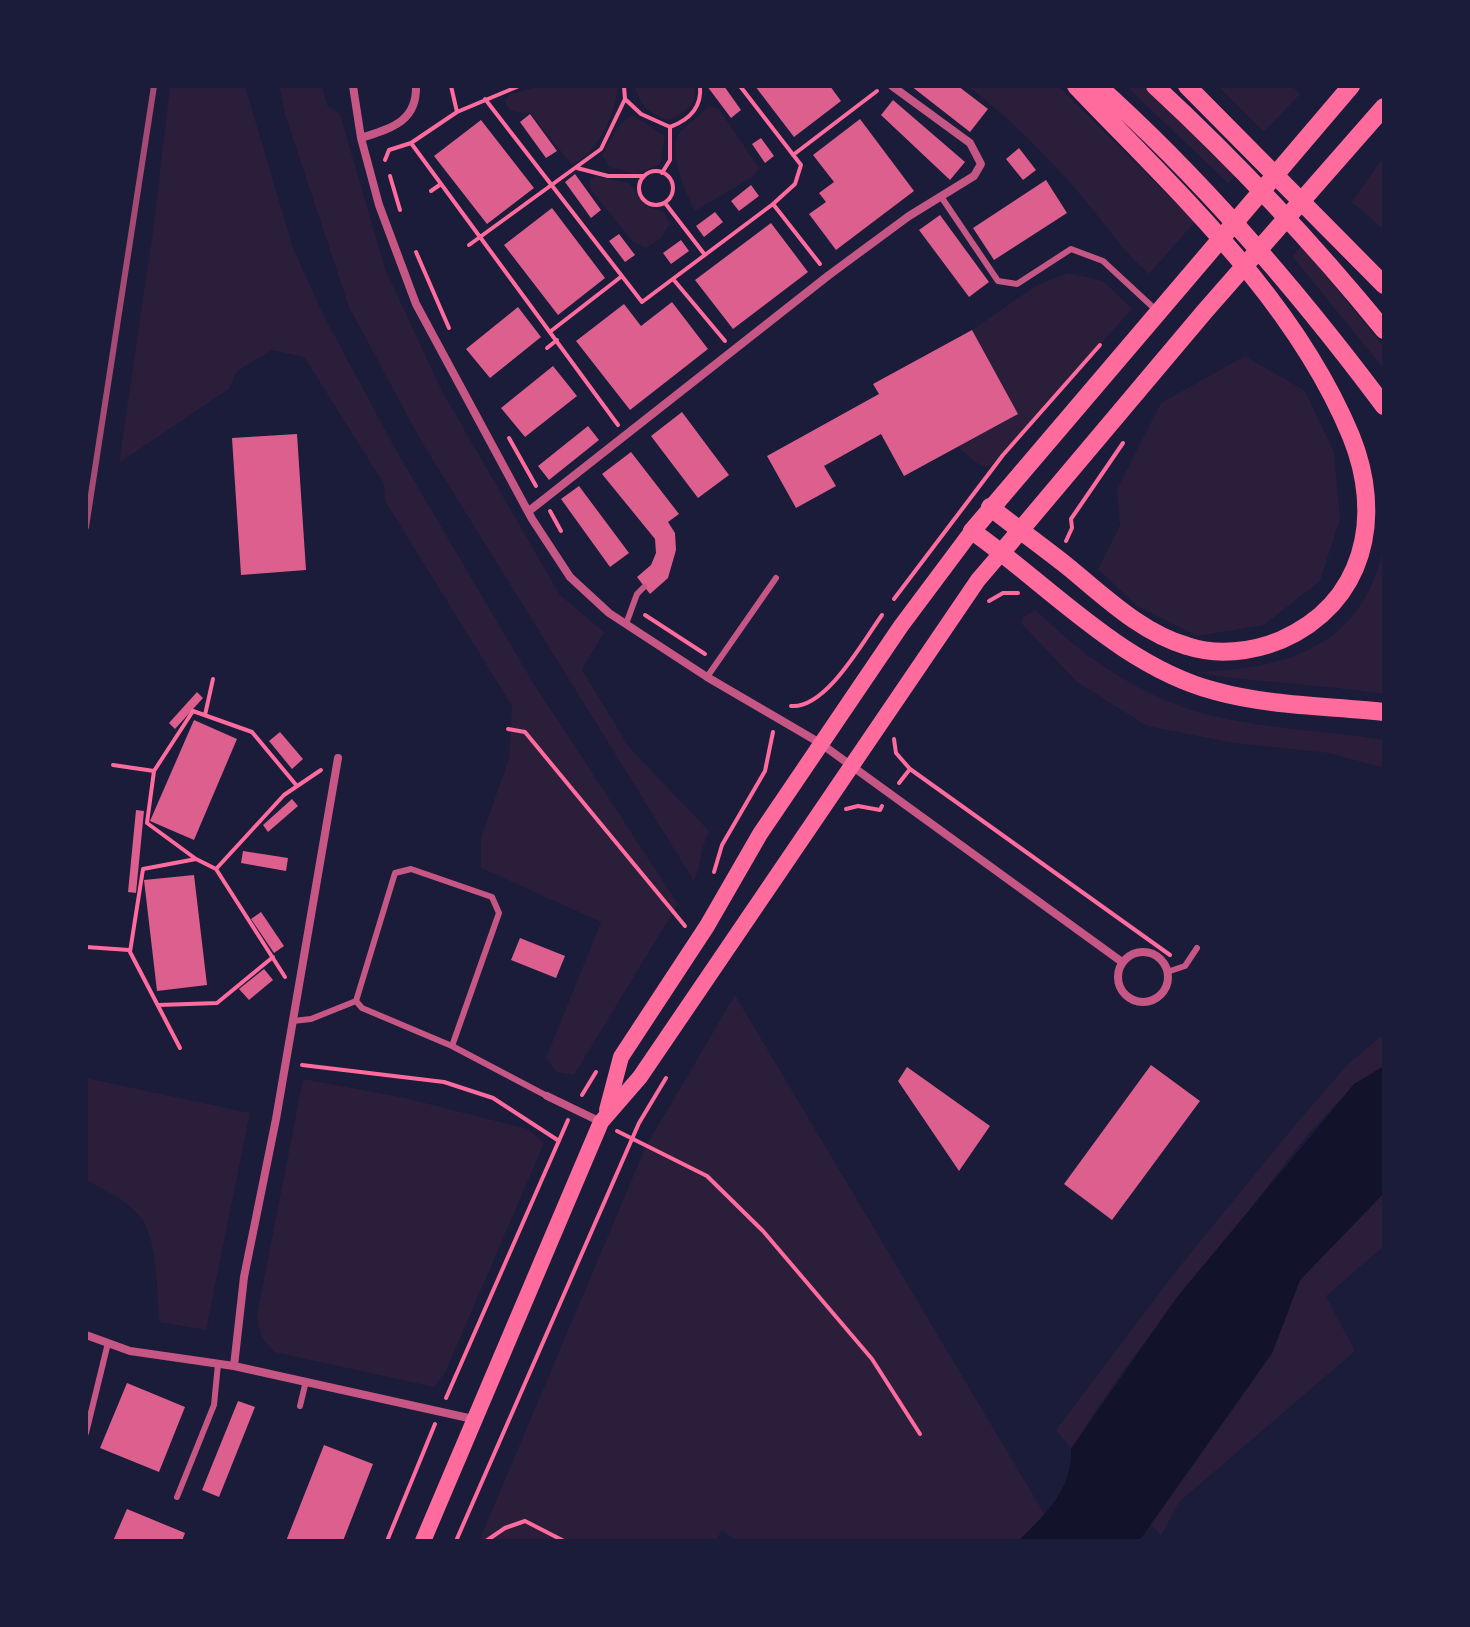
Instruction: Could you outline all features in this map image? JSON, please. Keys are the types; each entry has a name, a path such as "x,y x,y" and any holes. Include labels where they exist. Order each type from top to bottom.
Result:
{"main road":[{"path":"990,507 1152,631 1187,647 1223,653 1266,646 1318,619 1340,596 1360,560 1367,523 1365,481 1352,438 1327,385 1299,340 1196,212 1076,86"},
{"path":"1098,86 1187,169 1310,309 1384,406"},
{"path":"1155,86 1216,142 1318,248 1384,330"},
{"path":"1187,86 1384,285"},
{"path":"423,1541 604,1117 621,1057 820,743 990,507 1351,86"},
{"path":"604,1117 640,1077 978,580 1205,311 1384,107"},
{"path":"972,531 1123,647 1175,676 1213,691 1261,701 1384,712"}],"street":[{"path":"353,86 361,138 379,205 416,304 529,511 570,577 626,624 707,677 820,743 1122,962"},
{"path":"361,138 405,121 416,103 416,86"},
{"path":"529,511 829,275 909,216 974,176 981,164 970,143 892,86"},
{"path":"234,1366 244,1277 286,1062 338,758"},
{"path":"1143,952 1159,958 1168,980 1160,995 1154,1000 1137,1002 1119,986 1122,962 1143,952"},
{"path":"547,1096 604,1117"},
{"path":"86,1335 130,1351 234,1366 473,1419"}],"lane":[{"path":"942,198 998,281 1017,284 1071,249 1103,261 1157,311"},
{"path":"707,677 776,578"},
{"path":"626,624 632,606 644,587"},
{"path":"356,1001 395,873 411,869 492,897 499,913 452,1046"},
{"path":"1167,972 1185,966 1197,948"},
{"path":"293,1021 311,1019 356,1001"},
{"path":"356,1001 362,1008 452,1046 547,1096"},
{"path":"86,1433 108,1343"},
{"path":"177,1497 214,1405 218,1364"},
{"path":"300,1406 306,1381"}],"path":[{"path":"451,86 457,112"},
{"path":"401,214 385,159 389,150 411,143 457,112 519,86"},
{"path":"469,245 601,149 625,99 624,86"},
{"path":"670,127 690,116 697,107 700,86"},
{"path":"485,99 642,302 773,204 795,184 801,165 740,86"},
{"path":"793,155 884,86"},
{"path":"625,99 641,114 670,127"},
{"path":"662,173 670,160 670,127"},
{"path":"411,143 625,434"},
{"path":"575,167 626,178 662,173 670,177 674,188 665,203 654,206 644,200 639,190 645,176"},
{"path":"431,191 441,184"},
{"path":"665,203 705,255"},
{"path":"773,204 829,275"},
{"path":"415,250 456,341"},
{"path":"551,331 622,276"},
{"path":"673,279 732,350"},
{"path":"547,348 557,340"},
{"path":"507,435 566,541"},
{"path":"632,606 718,662"},
{"path":"205,715 213,679"},
{"path":"778,699 790,706"},
{"path":"297,786 252,732 193,711 154,771 147,823 196,859 216,869 297,995"},
{"path":"508,729 525,732 686,928"},
{"path":"216,869 284,795 338,758"},
{"path":"113,765 154,771"},
{"path":"835,817 858,806 880,810 910,769 1185,966"},
{"path":"180,1048 130,952 143,869 196,859"},
{"path":"86,947 130,952"},
{"path":"158,1005 217,1003 273,957"},
{"path":"286,1062 444,1082 493,1098 559,1141"},
{"path":"456,1541 633,1139 670,1070"},
{"path":"604,1117 633,1139 707,1176 763,1231 872,1359 920,1434"},
{"path":"486,1541 505,1528 525,1521 564,1541"}],"shaded area":[{"path":"170,86 245,86 293,248 324,316 396,450 532,681 678,904 574,1075 556,1072 546,1058 601,922 481,868 481,838 509,758 512,706 385,501 384,484 304,357 272,350 237,371 229,389 119,463 154,224"},
{"path":"279,86 322,86 327,105 340,114 385,269 442,391 560,595 604,632 582,670 629,747 710,832 694,881 420,439 349,307 285,114"},
{"path":"541,86 618,86 604,131 590,151 572,165 531,114 512,110 505,100 510,94"},
{"path":"635,86 694,86 695,92 692,103 670,120 647,109"},
{"path":"968,86 1058,86 1195,222 1149,274 1043,154"},
{"path":"1126,86 1148,86 1237,174 1228,183"},
{"path":"1218,86 1292,86 1300,94 1264,132"},
{"path":"709,106 719,109 759,168 754,176 695,211 679,171 676,139"},
{"path":"632,115 665,136 660,165 635,174 609,167 602,155 619,125"},
{"path":"1384,156 1384,230 1352,202"},
{"path":"596,176 629,183 650,208 663,211 670,224 660,239 646,248 633,242 590,189 590,179"},
{"path":"1302,246 1384,347 1384,369 1292,256"},
{"path":"1067,273 1103,281 1132,309 990,467 978,464 957,447 1018,414 972,330 1034,287"},
{"path":"1245,356 1305,391 1334,452 1340,519 1320,581 1264,625 1197,636 1137,606 1098,569 1120,525 1117,489 1161,403"},
{"path":"1384,545 1384,694 1193,672 1260,665 1289,658 1316,646 1339,630 1359,608 1374,580"},
{"path":"1036,610 1088,655 1126,680 1167,701 1235,720 1384,740 1384,768 1329,753 1234,743 1147,726 1077,682 1021,623 1023,617"},
{"path":"735,995 1045,1515 1018,1541 738,1541 722,1531 715,1541 479,1541 646,1146"},
{"path":"1384,1034 1384,1066 1328,1112 1296,1150 1180,1296 1071,1449 1056,1430 1176,1271 1295,1125 1348,1064"},
{"path":"1384,1066 1384,1193 1300,1280 1272,1353 1139,1541 1018,1541 1056,1500 1068,1476 1071,1449 1177,1297 1354,1084"},
{"path":"86,1078 250,1113 206,1330 159,1322 153,1250 145,1223 114,1195 86,1180"},
{"path":"303,1079 405,1098 528,1129 544,1143 446,1371 434,1387 274,1352 261,1336 257,1315"},
{"path":"1384,1193 1384,1246 1326,1296 1355,1351 1179,1502 1161,1536 1151,1524 1272,1354 1300,1280"}],"building":[{"path":"707,86 724,86 741,110 731,118"},
{"path":"755,86 830,86 841,101 794,137"},
{"path":"911,86 958,86 988,109 970,132"},
{"path":"893,100 965,162 950,180 881,115"},
{"path":"530,114 557,151 546,158 520,122"},
{"path":"860,119 914,191 836,250 809,214 826,202 819,193 834,182 813,155"},
{"path":"481,120 534,188 487,224 434,156"},
{"path":"761,138 774,156 765,163 752,144"},
{"path":"1019,148 1036,170 1023,180 1006,159"},
{"path":"575,174 601,210 591,218 565,182"},
{"path":"1046,180 1067,213 994,260 973,228"},
{"path":"751,185 759,196 739,211 731,201"},
{"path":"552,208 605,278 558,315 504,245"},
{"path":"715,212 723,222 704,237 696,226"},
{"path":"940,215 989,282 969,297 919,230"},
{"path":"771,223 808,272 733,329 695,280"},
{"path":"619,234 635,255 625,262 609,241"},
{"path":"681,240 689,251 671,264 663,253"},
{"path":"672,302 708,349 630,410 576,341 624,304 641,326"},
{"path":"518,307 541,337 490,378 466,349"},
{"path":"972,330 1018,414 904,476 881,434 824,466 836,486 796,508 767,456 879,394 873,384"},
{"path":"553,366 577,396 525,437 501,408"},
{"path":"682,412 729,475 698,498 651,436"},
{"path":"588,426 599,440 549,480 538,466"},
{"path":"297,434 306,570 241,575 232,438"},
{"path":"631,452 679,514 668,522 675,533 676,550 668,578 650,594 637,577 651,565 656,553 655,539 602,474"},
{"path":"579,486 629,553 610,567 561,499"},
{"path":"197,692 203,698 175,729 169,723"},
{"path":"194,720 237,739 194,840 150,821"},
{"path":"280,732 303,759 292,769 269,741"},
{"path":"292,799 298,806 268,832 263,825"},
{"path":"136,810 144,811 136,893 128,892"},
{"path":"243,851 288,858 286,871 241,863"},
{"path":"194,875 207,985 157,991 144,880"},
{"path":"261,912 284,946 274,953 251,919"},
{"path":"520,938 565,956 556,978 511,960"},
{"path":"264,969 273,980 249,1000 239,989"},
{"path":"1151,1065 1200,1101 1112,1220 1064,1184"},
{"path":"907,1067 990,1126 959,1171 898,1081"},
{"path":"127,1383 185,1407 159,1472 100,1448"},
{"path":"238,1401 255,1407 219,1497 202,1490"},
{"path":"324,1445 373,1464 343,1541 286,1541"},
{"path":"127,1509 185,1533 182,1541 113,1541"}],"railway":[{"path":"86,527 154,86"}]}
